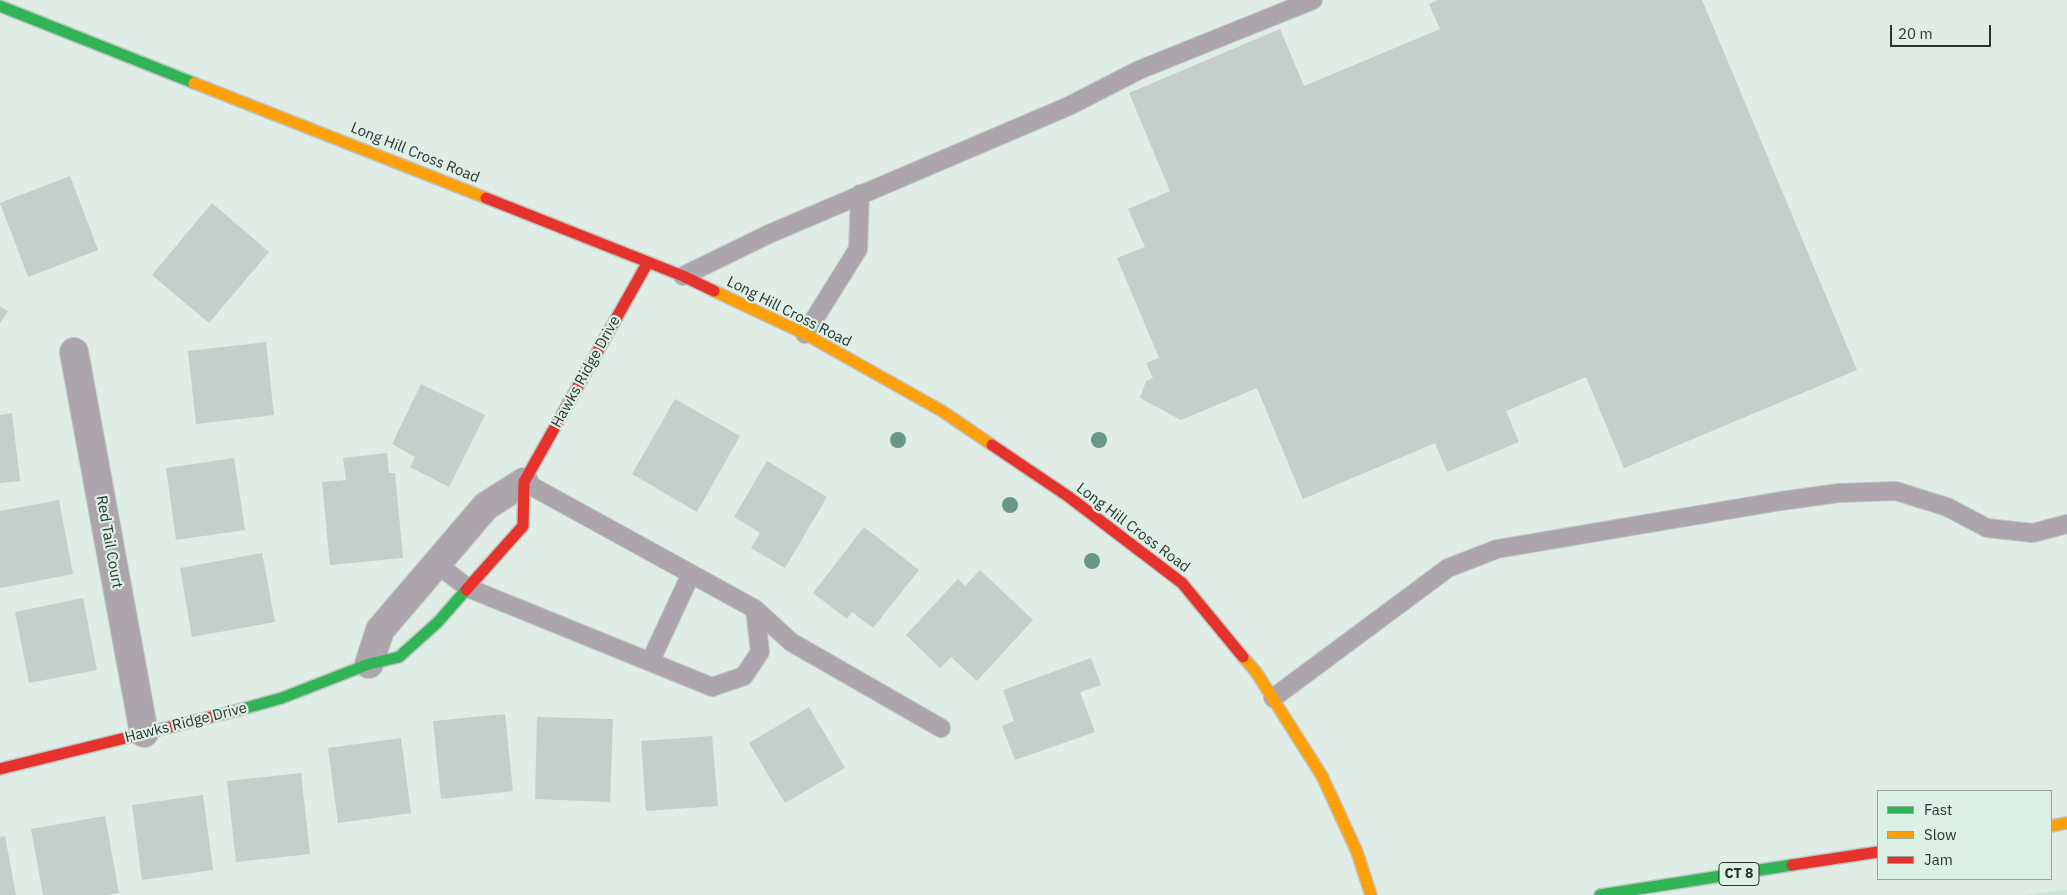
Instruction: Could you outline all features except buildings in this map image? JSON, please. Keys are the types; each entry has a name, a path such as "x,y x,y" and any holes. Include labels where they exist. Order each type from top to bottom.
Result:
{"main road":[{"name":"Long Hill Cross Road","path":"0,6 683,276 805,334 942,411 1068,497 1182,583 1256,672 1322,776 1357,852 1371,895"},
{"name":"Hawks Ridge Drive","path":"0,769 233,712 282,698 369,664 399,657 438,622 523,526 524,482 648,262"},
{"path":"2052,826 2067,823"},
{"name":"CT 8","path":"1600,895 1877,852"}],"street":[{"name":"Red Tail Court","path":"74,352 144,733"},
{"name":"Hawks Ridge Drive","path":"369,664 380,630 486,506 524,482"}],"lane":[{"path":"683,276 769,234 1069,106 1139,70 1313,0"},
{"path":"805,334 858,249 860,194"},
{"path":"524,482 755,609 791,642 941,728"},
{"path":"1273,698 1448,568 1497,549 1781,501 1848,493 1896,491 1947,507 1987,528 2033,533 2067,524"},
{"path":"437,564 468,588 712,687 744,676 760,652 755,609"},
{"path":"650,662 690,574"}],"green space":[{"path":"2067,890 2067,895 2022,895"}],"traffic: fast":[{"path":"0,6 194,83"},
{"path":"235,711 282,698 369,664 399,657 438,622 466,590"},
{"path":"1600,895 1792,865"}],"traffic: slow":[{"path":"194,83 486,198"},
{"path":"714,291 805,334 942,411 992,445"},
{"path":"1243,657 1256,672 1322,776 1357,852 1371,895"},
{"path":"2052,826 2067,823"}],"traffic: jam":[{"path":"486,198 683,276 714,291"},
{"path":"466,590 523,526 524,482 648,262"},
{"path":"992,445 1069,497 1182,583 1243,657"},
{"path":"0,769 235,711"},
{"path":"1792,865 1877,852"}]}
